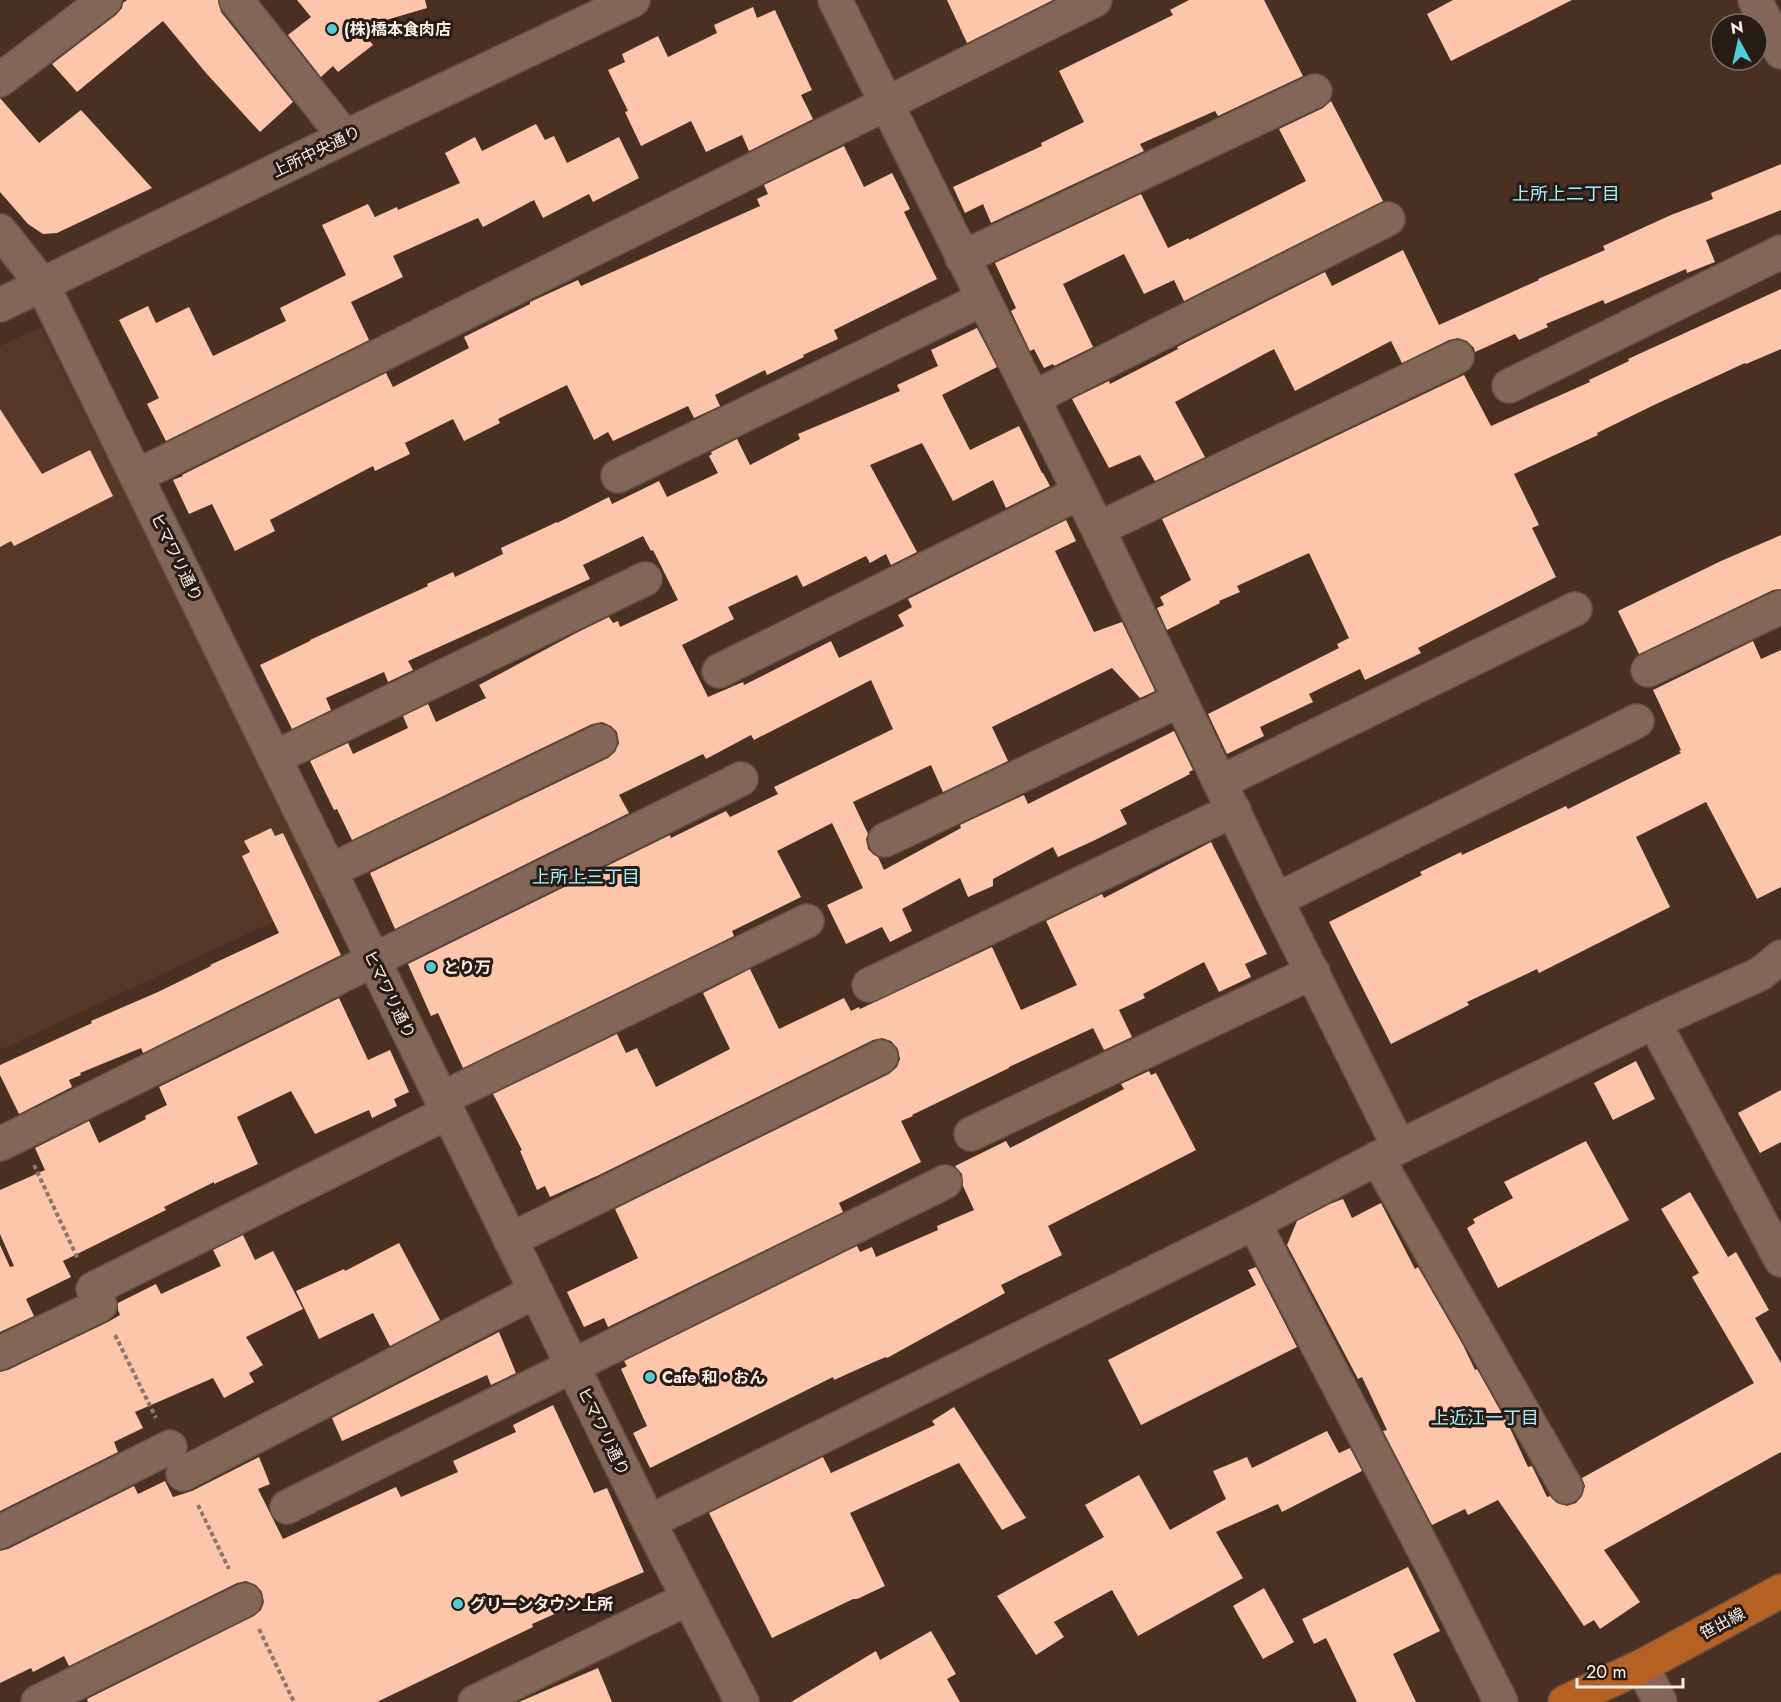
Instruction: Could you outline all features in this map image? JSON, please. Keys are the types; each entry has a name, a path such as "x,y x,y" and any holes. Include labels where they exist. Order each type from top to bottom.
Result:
{"main road":[{"name":"笹出線","path":"1565,1702 1642,1666 1781,1591"}],"street":[{"path":"0,80 105,0"},
{"path":"236,0 345,137"},
{"name":"上所中央通り","path":"0,304 633,0"},
{"path":"835,0 1098,529 1276,900 1313,972 1388,1153 1566,1487"},
{"path":"137,476 1095,0"},
{"path":"1755,0 1781,52"},
{"path":"962,258 1315,91"},
{"path":"1033,398 1388,219"},
{"name":"ヒマワリ通り","path":"0,231 42,284 687,1599 742,1702"},
{"path":"1509,386 1781,252"},
{"path":"618,476 983,299"},
{"path":"1098,529 1456,357"},
{"path":"719,671 1079,493"},
{"path":"274,758 645,579"},
{"path":"1648,670 1781,607"},
{"path":"869,985 1575,609"},
{"path":"885,840 1180,700"},
{"path":"1276,900 1637,722"},
{"path":"330,871 600,741"},
{"path":"0,1144 741,779"},
{"path":"0,1353 96,1297 444,1106 807,921"},
{"path":"649,1522 1254,1223 1388,1153 1654,1022 1760,974 1781,957"},
{"path":"971,1134 1313,972"},
{"path":"1654,1022 1781,1260"},
{"path":"510,1240 881,1057"},
{"path":"287,1507 945,1182"},
{"path":"1254,1223 1501,1702"},
{"path":"0,1532 177,1461 536,1292"},
{"path":"475,1702 687,1599"},
{"path":"38,1702 245,1600"},
{"path":"1642,1666 1660,1702"}],"shaded area":[{"path":"41,327 326,897 0,1050 0,346"}],"building":[{"path":"127,0 218,0 221,12 293,102 260,132 206,73 163,21 77,92 52,64 116,15"},
{"path":"297,0 425,0 427,8 359,28 373,45 338,72 333,66 321,77 288,35 311,17"},
{"path":"947,0 1053,0 967,43"},
{"path":"1189,0 1264,0 1303,76 1218,116 1215,111 1140,144 1144,151 991,223 983,204 965,213 953,187 1042,146 1041,143 1084,122 1059,71 1173,15 1170,10"},
{"path":"1453,0 1572,0 1451,61 1427,14"},
{"path":"753,7 757,18 775,10 812,90 801,95 813,119 749,151 742,135 706,152 691,121 641,146 625,112 628,111 608,70 625,62 622,54 658,36 668,57 717,33 714,25"},
{"path":"0,98 39,143 81,110 152,188 57,233 43,234 28,224 0,192"},
{"path":"1331,101 1383,201 1184,301 1174,280 1144,294 1124,254 1063,284 1093,347 1054,366 1053,364 1044,368 1034,349 1030,351 1011,311 1016,308 995,263 1141,194 1168,248 1189,238 1189,240 1306,181 1279,129 1323,108"},
{"path":"536,124 545,140 554,136 567,163 619,137 639,178 593,202 589,194 543,218 534,200 483,227 478,218 393,256 403,277 351,302 369,340 166,441 147,404 159,398 119,320 148,306 156,323 189,307 213,356 286,321 280,308 346,275 322,225 368,204 375,217 397,207 398,210 460,183 445,153 475,137 482,151"},
{"path":"844,146 864,187 892,173 910,209 904,212 937,279 834,330 838,339 803,355 804,357 767,375 765,370 715,395 720,406 694,418 688,406 613,441 608,432 594,440 567,385 498,419 500,423 464,441 453,419 405,443 410,454 375,471 373,466 270,520 275,531 235,551 212,504 189,514 173,480 386,373 393,387 469,348 464,337 530,302 578,280 581,286 760,206 757,199 768,194 764,185"},
{"path":"1781,164 1781,210 1706,240 1715,262 1687,273 1686,269 1605,304 1603,300 1546,324 1548,327 1519,340 1515,334 1475,352 1467,341 1458,338 1449,340 1402,363 1391,341 1295,391 1274,349 1175,402 1205,457 1155,481 1140,455 1109,468 1072,399 1109,381 1110,384 1178,349 1177,347 1325,272 1332,286 1403,250 1439,325 1605,250 1603,246 1713,199 1711,193"},
{"path":"1781,289 1781,349 1654,405 1597,433 1598,435 1514,474 1539,525 1532,528 1556,577 1418,648 1421,653 1365,680 1360,669 1309,694 1313,702 1260,727 1264,736 1227,754 1208,714 1339,648 1337,644 1349,638 1309,553 1237,586 1240,592 1167,630 1157,608 1164,605 1160,597 1191,580 1162,519 1464,375 1491,426 1590,382 1589,380 1629,361 1628,359"},
{"path":"977,328 997,367 942,395 970,450 1019,426 1050,486 1006,508 993,480 953,501 922,443 870,465 917,552 891,565 886,554 870,563 866,556 803,587 797,575 728,607 734,619 682,645 708,697 743,682 744,685 831,641 839,658 904,626 898,615 912,607 908,599 1066,520 1076,541 1055,551 1094,632 1122,622 1155,691 1140,698 1112,668 992,727 1008,761 943,792 931,765 853,802 868,834 866,839 868,849 878,857 884,870 961,828 960,825 1024,795 1028,804 1174,731 1193,770 1189,772 1190,774 1120,810 1127,824 1093,841 1058,857 1053,847 993,879 993,886 968,897 960,878 902,909 912,931 890,942 882,927 846,944 827,905 863,888 832,823 777,851 801,897 732,931 734,936 463,1068 438,1013 431,1016 408,964 670,835 671,838 726,811 730,817 778,794 774,787 893,729 871,680 754,740 751,735 706,759 703,754 619,795 629,813 395,929 370,873 608,758 615,752 619,743 617,732 602,722 592,724 352,840 337,809 334,810 310,761 348,743 353,754 408,728 403,716 428,704 436,722 486,698 479,685 578,632 609,617 613,623 618,621 620,627 678,600 653,550 651,551 643,536 583,565 590,579 408,661 413,670 388,682 384,672 326,698 331,710 292,729 260,665 453,572 455,577 503,554 501,548 609,497 612,504 659,481 667,497 718,473 709,456 711,452 737,439 750,465 800,439 798,434 900,391 897,385 938,366 931,350"},
{"path":"0,409 42,474 90,450 113,496 14,546 11,541 0,547"},
{"path":"1781,535 1781,589 1773,590 1639,654 1618,611"},
{"path":"1753,641 1761,659 1781,650 1781,887 1757,899 1706,802 1636,837 1670,907 1539,973 1537,969 1467,1002 1469,1005 1391,1044 1329,922 1422,875 1420,872 1461,852 1462,855 1566,806 1568,809 1681,753 1653,690"},
{"path":"271,828 275,836 283,833 341,955 143,1053 141,1048 80,1073 81,1075 69,1080 72,1087 19,1114 0,1075 0,1065 279,933 242,856 250,852 244,841"},
{"path":"1211,842 1267,954 1245,964 1251,977 1219,992 1204,962 1143,994 1145,998 1119,1010 1132,1037 1104,1050 1093,1028 912,1115 901,1121 921,1162 839,1203 843,1212 608,1327 604,1318 584,1327 567,1292 638,1258 615,1209 889,1074 897,1067 900,1059 898,1049 891,1041 882,1038 873,1040 550,1197 545,1186 537,1190 520,1151 522,1150 493,1094 617,1034 626,1053 637,1048 656,1087 730,1049 703,993 750,969 779,1029 844,998 851,1011 859,1007 860,1009 992,947 1021,1010 1077,985 1046,921 1102,894 1104,898"},
{"path":"339,998 368,1060 390,1050 409,1092 394,1099 397,1106 372,1118 369,1110 315,1134 291,1091 237,1117 258,1164 214,1184 214,1182 164,1207 166,1210 63,1261 71,1277 26,1299 34,1316 0,1332 0,1245 10,1267 14,1266 0,1234 0,1190 45,1170 35,1148 89,1121 99,1143 146,1119 145,1116 167,1105 159,1087"},
{"path":"1636,1061 1655,1099 1613,1120 1594,1083"},
{"path":"1149,1071 1151,1075 1156,1073 1196,1150 1048,1226 1062,1255 1001,1285 1005,1293 887,1358 834,1380 833,1377 650,1468 633,1433 647,1426 621,1369 627,1366 624,1361 857,1246 860,1252 872,1247 876,1257 938,1230 937,1226 974,1210 963,1186 962,1174 955,1166 1006,1141 1010,1148 1124,1089 1121,1084"},
{"path":"1781,1090 1781,1142 1760,1153 1738,1113"},
{"path":"1586,1141 1629,1220 1498,1288 1467,1228 1475,1223 1473,1219 1513,1198 1504,1182"},
{"path":"1690,1192 1728,1257 1736,1252 1769,1310 1755,1318 1781,1363 1781,1452 1604,1550 1640,1602 1600,1629 1594,1620 1584,1626 1498,1500 1468,1515 1465,1509 1432,1525 1383,1431 1387,1430 1362,1377 1358,1379 1287,1245 1297,1221 1330,1204 1343,1199 1352,1218 1381,1203 1415,1269 1418,1267 1509,1426 1528,1467 1532,1466 1547,1497 1550,1496 1557,1503 1567,1506 1576,1503 1582,1496 1585,1486 1582,1478 1754,1383 1692,1277 1699,1273 1661,1209"},
{"path":"243,1235 255,1260 273,1251 303,1309 246,1337 263,1365 249,1373 254,1382 224,1398 213,1378 135,1412 143,1428 114,1442 118,1452 0,1511 0,1372 108,1322 120,1315 118,1303 156,1284 161,1294 221,1266 213,1250"},
{"path":"399,1243 440,1320 390,1346 373,1313 319,1339 296,1291 344,1269 345,1271"},
{"path":"1256,1267 1297,1347 1141,1425 1108,1360 1256,1285 1248,1270"},
{"path":"499,1332 516,1373 491,1385 487,1375 342,1441 332,1418"},
{"path":"553,1405 594,1493 607,1488 644,1572 581,1599 582,1602 532,1624 533,1627 377,1702 88,1702 87,1699 254,1616 261,1610 264,1602 262,1592 256,1585 246,1581 237,1583 69,1666 64,1656 33,1672 31,1668 0,1683 0,1551 134,1486 138,1494 165,1481 173,1497 192,1491 259,1457 270,1484 258,1489 283,1539 396,1487 401,1497 458,1472 453,1461 516,1432 513,1425"},
{"path":"954,1407 1026,1518 1002,1530 959,1463 850,1513 885,1586 772,1638 709,1513 823,1457 831,1473 935,1425 932,1421"},
{"path":"1327,1431 1339,1453 1350,1448 1362,1471 1282,1512 1278,1504 1216,1532 1243,1578 1138,1636 1112,1590 1054,1622 1064,1637 1036,1655 997,1596 1104,1537 1085,1505 1139,1475 1170,1530 1226,1499 1213,1471 1247,1457 1252,1468"},
{"path":"1408,1567 1440,1631 1393,1654 1416,1702 1357,1702 1326,1638 1314,1644 1302,1619"},
{"path":"1264,1588 1294,1642 1263,1659 1233,1606"},
{"path":"931,1631 956,1674 947,1679 960,1702 791,1702 876,1651 880,1660"},
{"path":"598,1668 612,1702 519,1702"}],"place":[{"name":"(株)橋本食肉店","path":"332,29"},
{"name":"とり万","path":"431,967"},
{"name":"Cafe 和・おん","path":"650,1377"},
{"name":"グリーンタウン上所","path":"458,1604"}],"district":[{"name":"上所上二丁目","path":"1566,194"},
{"name":"上所上三丁目","path":"586,877"},
{"name":"上近江一丁目","path":"1485,1418"}]}
